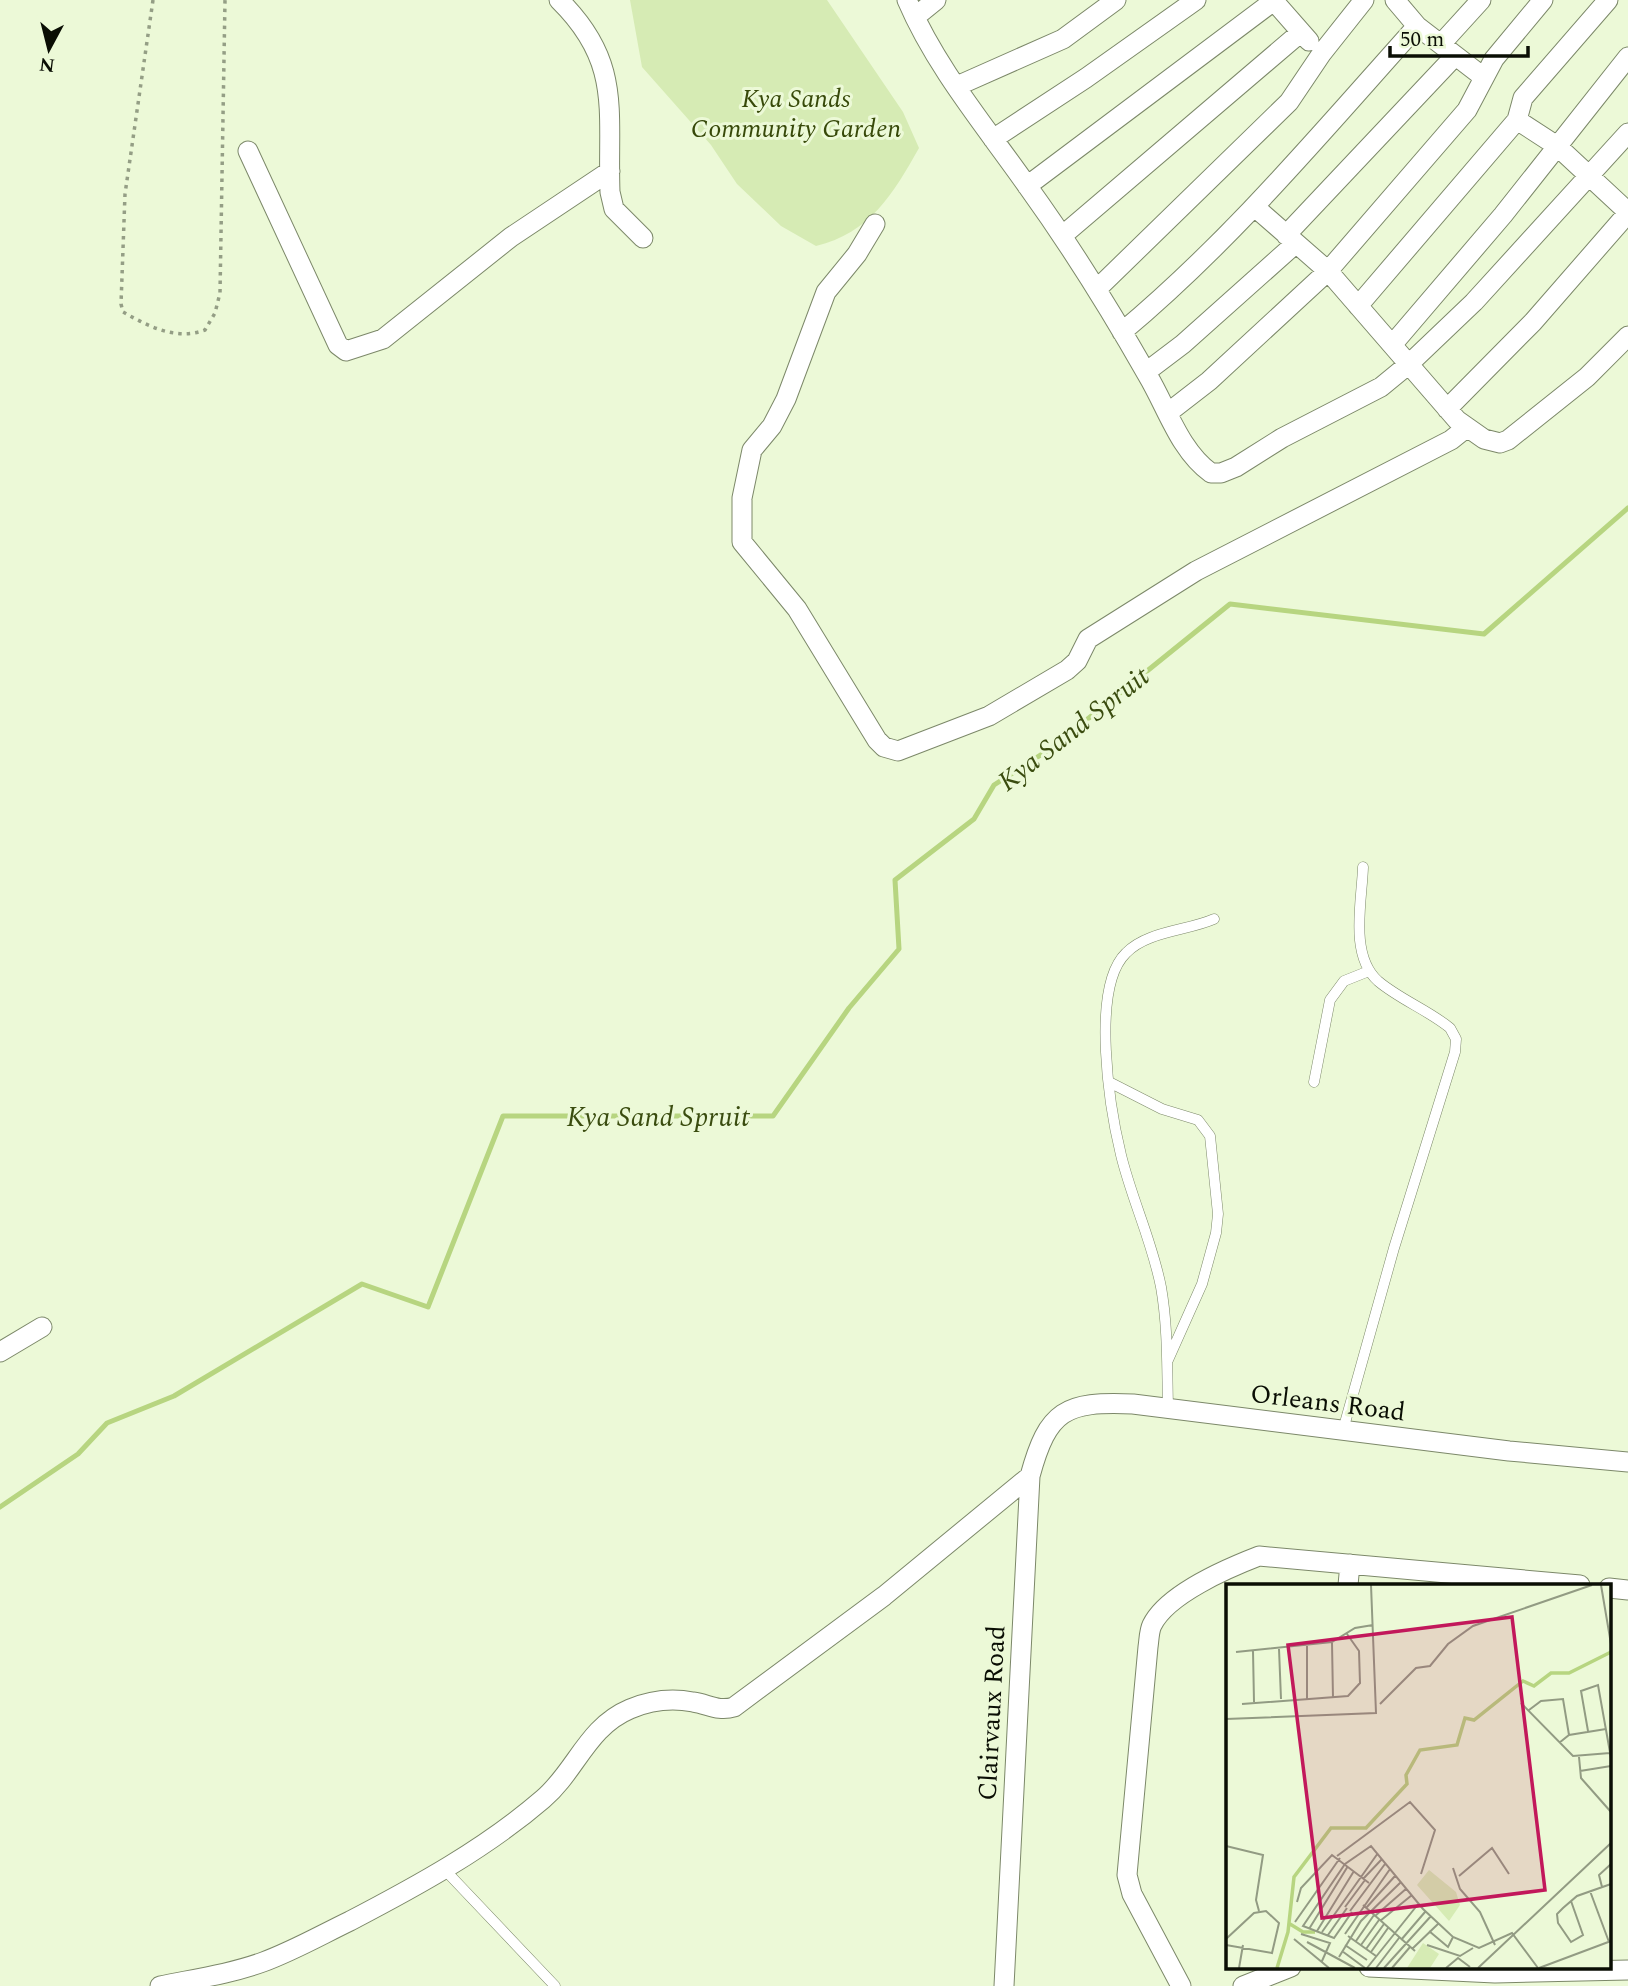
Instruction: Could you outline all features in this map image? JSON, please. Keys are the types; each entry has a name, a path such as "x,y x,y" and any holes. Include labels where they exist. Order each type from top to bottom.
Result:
{"street":[{"path":"559,0 577,18 593,43 608,80 611,113 610,171 614,209 643,238"},
{"path":"936,0 911,8 957,86 1097,289 1195,460 1211,473 1221,473 1282,438 1366,396 1409,364 1475,302 1628,133"},
{"path":"957,86 1063,39 1116,0"},
{"path":"993,139 1196,0"},
{"path":"1027,186 1274,0 1300,33 1322,53"},
{"path":"1097,289 1289,102 1322,53 1364,0"},
{"path":"1146,372 1183,344 1290,240 1447,50 1481,0"},
{"path":"1169,412 1209,382 1328,271 1467,110 1482,76 1511,36 1543,0"},
{"path":"1358,306 1517,120 1523,98 1608,0"},
{"path":"1122,332 1164,298 1256,208 1409,10 1447,50 1482,76"},
{"path":"1062,236 1300,33"},
{"path":"1392,345 1628,57"},
{"path":"1447,409 1534,322 1628,212 1557,146 1517,120"},
{"path":"248,151 338,345 346,351 355,351 383,339 511,237 610,171"},
{"path":"1256,208 1328,271 1466,428 1492,442 1508,440 1587,377 1628,336"},
{"path":"875,224 858,254 826,292 786,399 772,426 752,450 745,479 740,532 742,542 797,609 877,740 892,751 989,716 1067,670 1077,660 1088,639 1196,571 1451,440 1466,428"},
{"path":"3,1357 42,1326"},
{"name":"Orleans Road","path":"1039,1444 1056,1417 1087,1404 1133,1404 1628,1462"},
{"name":"Clairvaux Road","path":"1004,1986 1030,1476 1039,1444"},
{"path":"160,1986 230,1971 286,1954 444,1869 541,1801 568,1774 586,1742 629,1709 657,1701 693,1702 724,1710 734,1707 884,1596 1030,1476"},
{"path":"1181,1986 1132,1894 1127,1875 1151,1626 1166,1606 1188,1591 1259,1556 1560,1584"},
{"path":"1348,1584 1350,1564"},
{"path":"1610,1588 1628,1590"},
{"path":"1243,1986 1288,1968"},
{"path":"1411,1968 1628,1970"}],"lane":[{"path":"1343,1430 1454,1052 1455,1039 1443,1022 1378,981 1369,971 1360,943 1363,867"},
{"path":"1168,1408 1161,1288 1143,1218 1120,1152 1110,1082 1108,990 1124,954 1152,937 1214,919"},
{"path":"1314,1082 1330,1000 1344,981 1369,971"},
{"path":"1110,1082 1162,1109 1198,1119 1205,1126 1212,1147 1218,1214 1212,1253 1202,1284 1167,1363"},
{"path":"444,1869 555,1986"}],"path":[{"path":"153,0 125,194 121,304 123,312 143,323 169,332 195,334 209,325 220,293 225,0"}],"green space":[{"name":"Kya Sands Community Garden","path":"630,0 827,0 903,112 919,148 900,181 865,221 835,240 816,246 781,226 737,184 711,145 642,67"}],"waterway":[{"name":"Kya Sand Spruit","path":"0,1507 78,1454 107,1423 174,1396 362,1284 428,1307 503,1116 773,1116 849,1008 899,949 895,880 974,819 994,785 1053,747 1230,604 1484,634 1628,508"}]}
